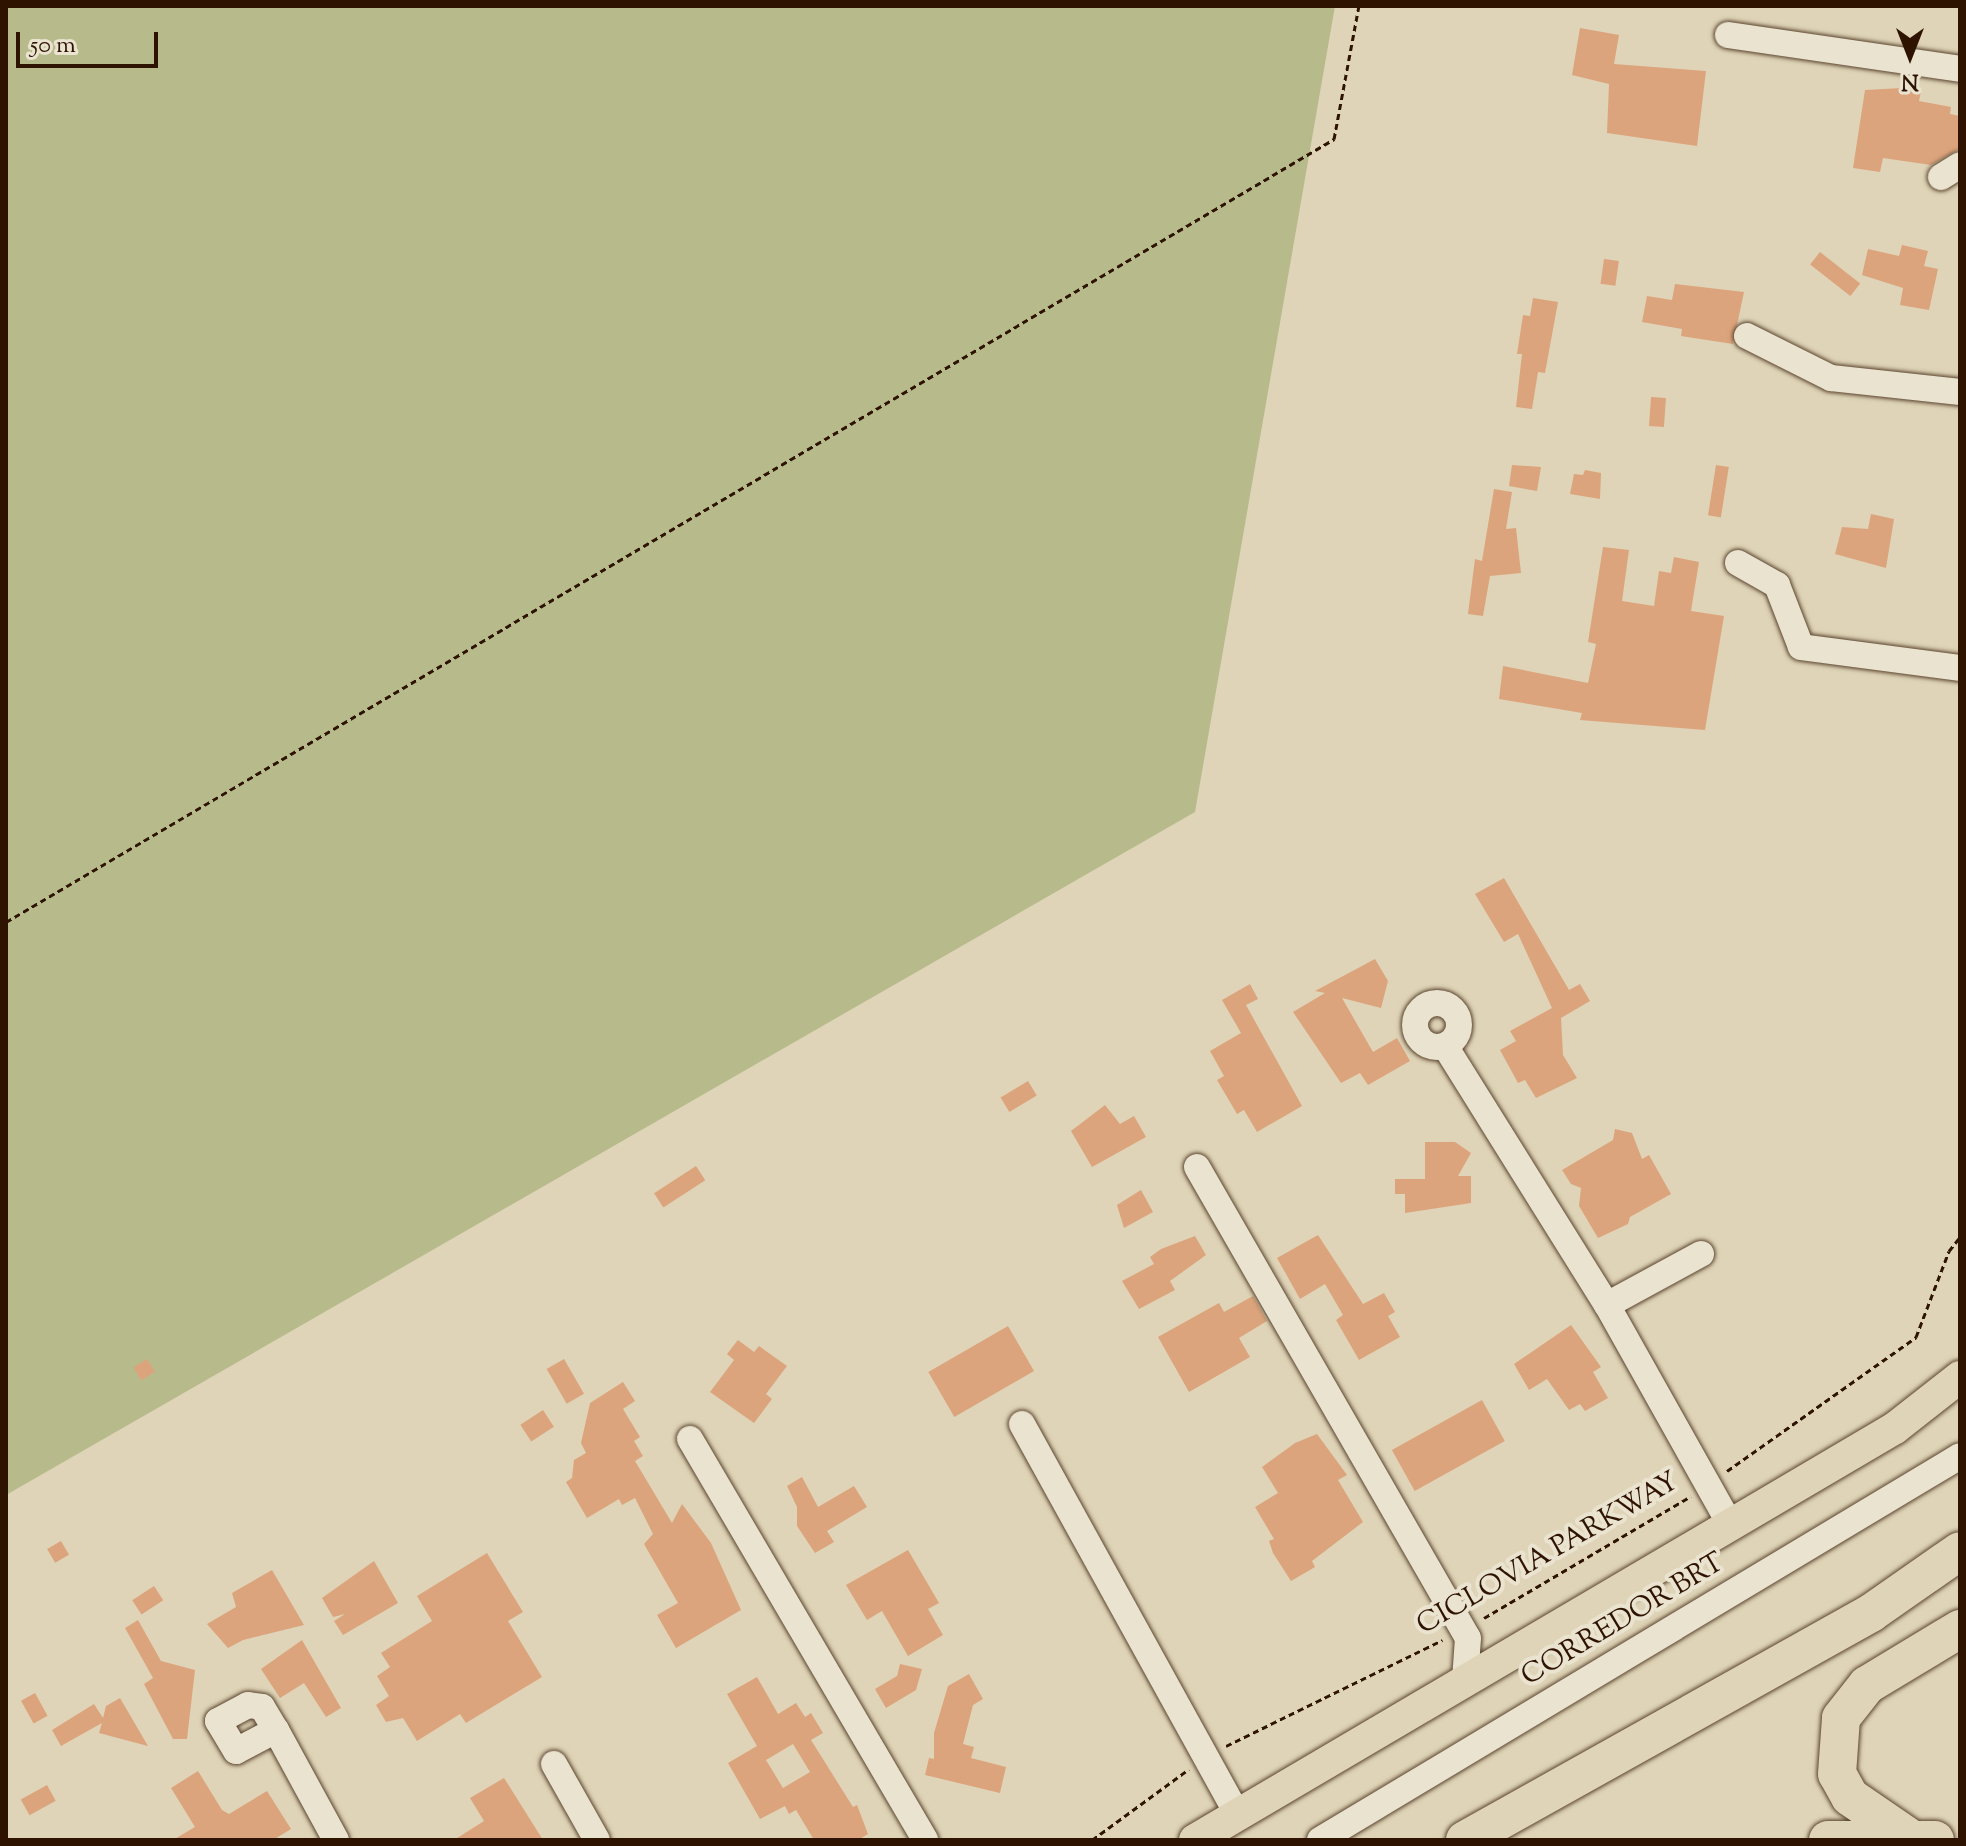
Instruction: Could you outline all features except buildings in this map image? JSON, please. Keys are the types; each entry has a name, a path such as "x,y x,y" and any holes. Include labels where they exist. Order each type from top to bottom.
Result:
{"highway":[{"path":"1465,1840 1871,1613 1960,1551"},
{"path":"1921,1838 1850,1797 1837,1774 1841,1718 1867,1685 1960,1629"},
{"path":"1828,1840 1921,1838"}],"main road":[{"path":"1195,1840 1895,1428 1960,1377"}],"street":[{"path":"1728,35 1960,69"},
{"path":"1747,336 1831,378 1960,392"},
{"path":"1738,563 1777,585 1801,647 1960,668"},
{"path":"1445,1046 1607,1305 1731,1526"},
{"path":"1197,1167 1466,1634 1465,1680"},
{"path":"1607,1305 1701,1254"},
{"path":"1022,1424 1208,1754 1238,1815"},
{"path":"690,1439 925,1840"},
{"name":"CORREDOR BRT","path":"1320,1840 1960,1456"},
{"path":"1466,1634 1508,1654"},
{"path":"276,1730 336,1840"},
{"path":"554,1764 597,1840"}],"path":[{"path":"6,922 1334,139 1345,101 1359,6"},
{"name":"CICLOVIA PARKWAY","path":"1092,1840 1208,1754 1466,1634 1708,1485 1916,1337 1949,1251 1960,1237"}],"green space":[{"path":"6,6 1335,6 1195,812 6,1495"}]}
